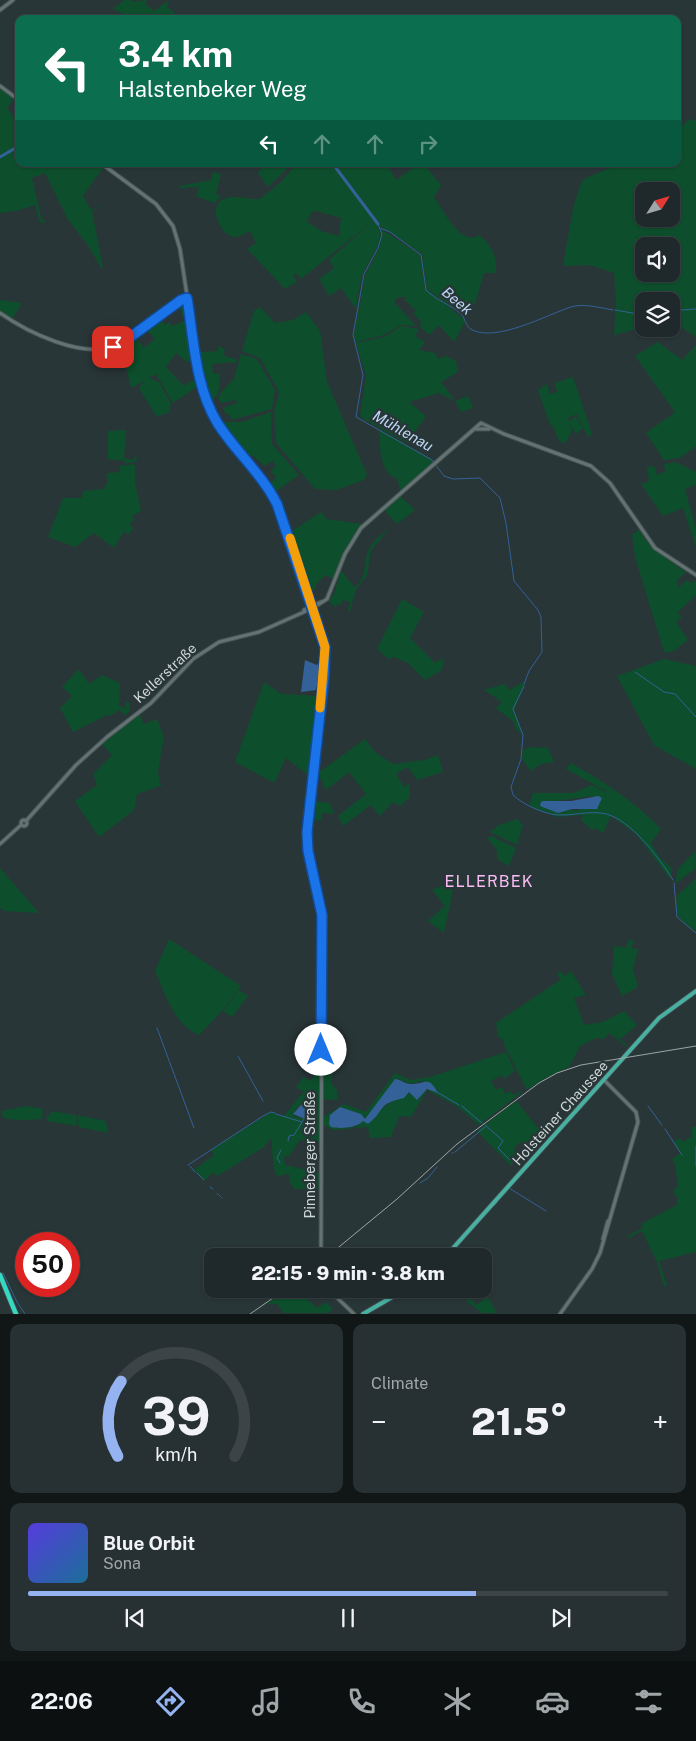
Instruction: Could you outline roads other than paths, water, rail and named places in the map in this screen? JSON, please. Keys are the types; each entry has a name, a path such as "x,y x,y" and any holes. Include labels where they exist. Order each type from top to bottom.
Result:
{"highway":[{"path":"0,1275 15,1314"},
{"path":"0,1281 15,1314"}],"main road":[{"path":"0,10 14,0"},
{"path":"0,86 15,97"},
{"name":"Pinneberger Straße","path":"106,167 151,201 171,222 180,248 205,396 220,426 274,498 322,636 325,657 307,832 308,851 322,915 321,1248"},
{"path":"180,301 186,291"},
{"path":"0,313 35,334 79,348 100,350 125,341 180,301 188,299"},
{"name":"Kellerstraße","path":"0,844 21,825 26,825 26,821 76,765 107,737 155,700 193,659 219,642 259,632 325,600 331,592 345,554 361,528 469,433 483,426 586,463 601,474 615,489 655,548 696,575"},
{"name":"Holsteiner Chaussee","path":"453,1248 662,1015 696,991"},
{"path":"560,1314 592,1269 603,1242 638,1122 637,1114 603,1081"},
{"path":"337,1298 353,1313"},
{"path":"366,1313 390,1298"}],"water":[{"path":"305,660 317,665 321,660 316,690 301,692"},
{"path":"598,796 602,798 597,809 572,809 558,813 540,806 543,801 571,801"},
{"path":"395,1079 410,1084 429,1082 438,1093 427,1089 417,1100 409,1092 404,1098 385,1105 368,1124 363,1121 348,1127 331,1127 329,1124 330,1115 340,1107 361,1114 365,1119"},
{"path":"312,1095 315,1100 315,1120 312,1122 293,1114"}],"waterway":[{"name":"Mühlenau","path":"0,157 15,148"},
{"path":"109,167 119,175"},
{"name":"Mühlenau","path":"335,167 378,224"},
{"path":"140,194 147,199"},
{"name":"Mühlenau","path":"378,224 382,234 378,248 364,274 353,335 363,375 356,417 432,460 444,476 453,479 480,478 500,498 506,523 514,581 538,610 541,617 542,652 529,671 524,684"},
{"name":"Beek","path":"380,228 390,232 421,255 426,290 461,314 468,327 472,330 483,333 495,333 522,326 576,306 592,306 613,310"},
{"name":"Beek","path":"680,309 696,309"},
{"name":"Beek","path":"615,310 635,313"},
{"path":"635,672 664,692 675,694 696,717"},
{"name":"Mühlenau","path":"524,686 513,709 523,735 521,759 511,787 513,795 529,806 550,814 600,813 612,816 638,835 662,863 673,880"},
{"name":"Mühlenau","path":"674,883 677,917 696,933"},
{"path":"157,1028 194,1128"},
{"path":"640,1042 643,1039"},
{"path":"238,1056 263,1101"},
{"path":"437,1092 459,1105"},
{"path":"462,1106 482,1123"},
{"path":"648,1106 662,1125"},
{"path":"188,1165 263,1116 271,1112 275,1113"},
{"path":"276,1114 302,1122"},
{"path":"288,1141 289,1136 294,1135 304,1119"},
{"path":"320,1120 320,1126"},
{"path":"485,1125 503,1141 498,1148 510,1160"},
{"path":"455,1152 485,1127"},
{"path":"665,1129 682,1155"},
{"path":"696,1146 696,1159"},
{"path":"280,1163 277,1158 281,1150"},
{"path":"696,1160 696,1166"},
{"path":"190,1166 195,1172"},
{"path":"420,1183 428,1178 437,1167"},
{"path":"197,1173 204,1180"},
{"path":"509,1188 546,1211"},
{"path":"504,1194 508,1189"},
{"path":"498,1201 502,1196"},
{"path":"494,1206 497,1203"},
{"path":"3,1273 25,1314"}],"railway":[{"path":"338,1248 397,1199 457,1144 539,1083 557,1073 581,1065 696,1046"},
{"path":"250,1314 273,1298"}],"district":[{"name":"ELLERBEK","path":"489,881"}]}
